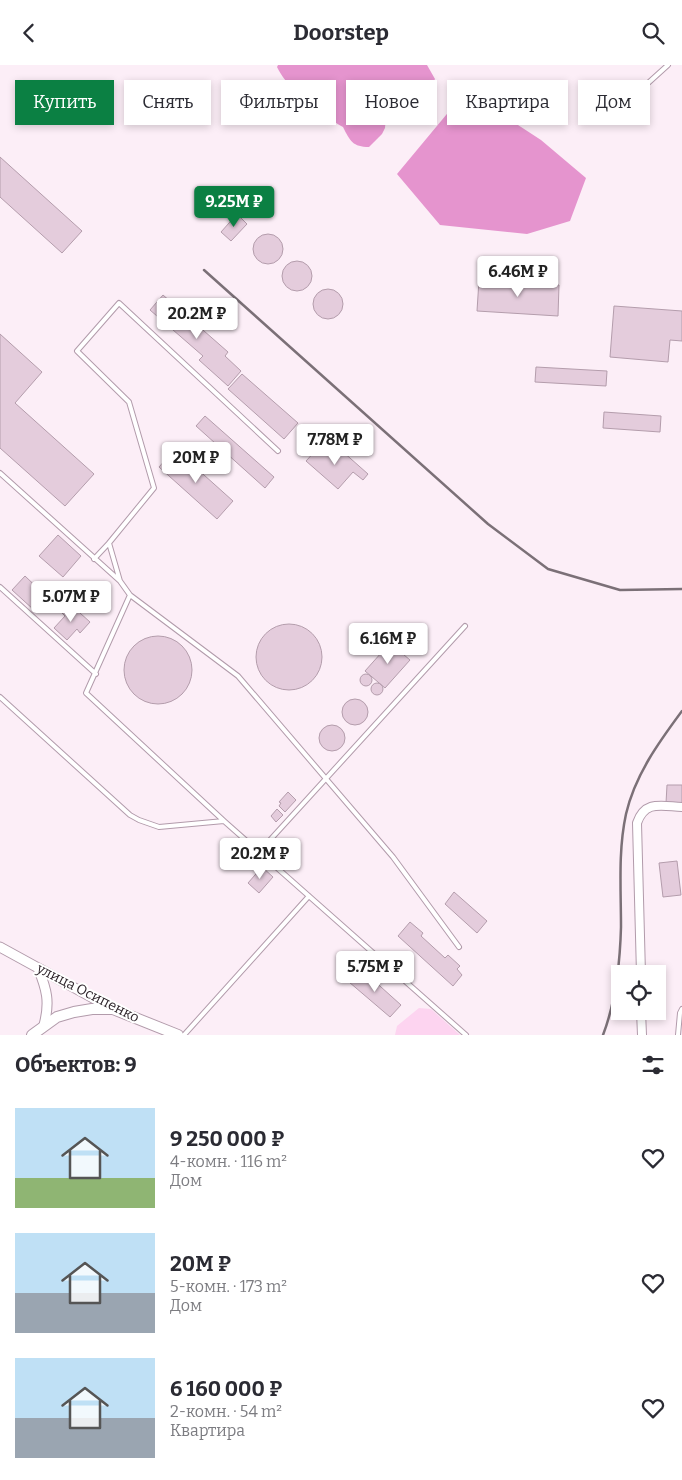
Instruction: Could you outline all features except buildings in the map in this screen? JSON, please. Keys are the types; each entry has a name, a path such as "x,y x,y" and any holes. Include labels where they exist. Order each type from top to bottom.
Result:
{"main road":[{"path":"32,1035 57,1017 92,1009 113,1009"},
{"name":"улица Осипенко","path":"113,1009 178,1035"}],"street":[{"path":"640,965 637,823 641,812 649,807 682,807"},
{"name":"улица Осипенко","path":"0,947 113,1009"},
{"path":"38,968 45,985 48,1004 44,1025"},
{"path":"641,1020 642,1035"}],"lane":[{"path":"650,81 668,65"},
{"path":"94,559 154,488 129,402 77,351 119,303 278,451"},
{"path":"0,473 120,581 130,595 238,676 393,857 459,947"},
{"path":"109,543 120,581"},
{"path":"0,587 96,674"},
{"path":"130,595 86,693 224,821 466,1035"},
{"path":"270,840 465,626"},
{"path":"0,697 130,815 139,820 159,827 224,821"},
{"path":"184,1035 309,896"},
{"path":"678,1035 682,1009"}],"shaded area":[{"path":"278,65 427,65 435,79 346,80 346,125 385,125 382,134 369,147 364,147 353,142 343,127 336,123 336,80 285,80 277,67"},
{"path":"447,114 447,125 518,125 541,140 586,178 570,221 527,234 440,225 397,174"},
{"path":"419,1008 431,1009 460,1035 395,1035 397,1026"}],"railway":[{"path":"204,270 488,524 548,569 620,590 682,589"},
{"path":"603,1035 614,996 620,955 621,856 626,814 635,786 649,759 682,711"}]}
